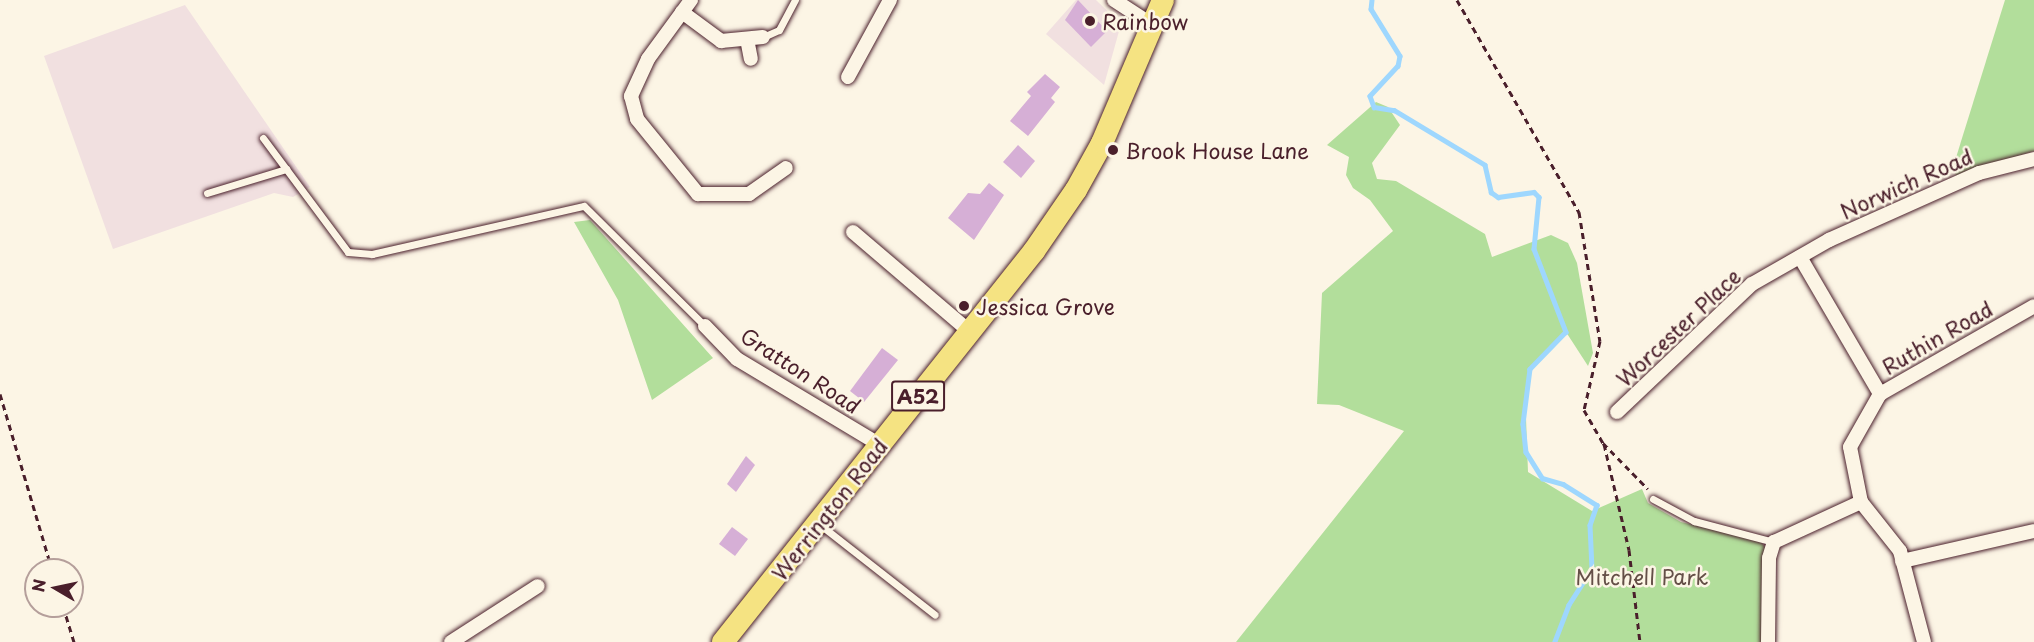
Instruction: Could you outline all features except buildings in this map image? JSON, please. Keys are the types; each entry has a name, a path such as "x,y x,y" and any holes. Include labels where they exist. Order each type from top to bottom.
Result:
{"highway":[{"name":"A52","path":"1151,24 1163,0"},
{"name":"Werrington Road","path":"723,642 1034,250 1102,143 1151,24"}],"street":[{"path":"691,0 648,59 631,96 637,119 698,194 749,194 786,168"},
{"path":"849,77 890,0"},
{"path":"1114,0 1126,12 1151,24"},
{"path":"682,12 722,41 763,37"},
{"path":"747,39 751,59"},
{"name":"Norwich Road","path":"1800,257 1979,173 2034,159"},
{"path":"853,232 969,331"},
{"path":"1800,257 1880,394"},
{"name":"Worcester Place","path":"1617,412 1752,284 1800,257"},
{"name":"Ruthin Road","path":"1924,642 1900,551 1861,502 1850,447 1880,394 2034,306"},
{"name":"Gratton Road","path":"705,326 737,359 879,445"},
{"path":"1768,642 1769,558 1774,542 1861,502"},
{"path":"1902,561 2034,531"},
{"path":"451,642 538,586"}],"lane":[{"path":"763,37 779,30 795,0"},
{"path":"263,138 340,248 363,255 584,206 596,213 705,326"},
{"path":"207,193 286,169"},
{"path":"1653,499 1694,521 1774,542"},
{"path":"818,523 935,615"}],"path":[{"path":"1457,0 1579,212 1600,341 1584,410 1603,443 1653,499"},
{"path":"0,394 48,558"},
{"path":"1603,443 1629,550 1640,642"},
{"path":"67,618 74,642"}],"shaded area":[{"path":"1076,0 1096,0 1121,24 1104,85 1046,34"},
{"path":"185,5 310,187 293,197 274,193 113,249 44,56"}],"green space":[{"path":"2005,0 2034,0 2034,151 1956,176 1954,164"},
{"name":"Mitchell Park","path":"1376,102 1388,107 1400,125 1372,163 1377,179 1396,181 1485,234 1492,257 1551,235 1568,243 1577,263 1593,353 1588,366 1566,332 1530,369 1525,391 1528,472 1592,511 1642,489 1648,503 1681,522 1760,541 1765,547 1761,642 1236,642 1404,431 1339,405 1317,404 1322,293 1393,231 1370,200 1353,188 1346,175 1349,157 1327,145"},
{"path":"590,220 713,358 652,400 618,300 574,222"}],"waterway":[{"path":"1372,0 1371,9 1400,56 1398,66 1370,96 1374,107 1394,110 1485,165 1491,192 1498,197 1534,192 1539,197 1534,249 1566,332 1530,369 1523,424 1526,452 1542,478 1563,484 1597,505 1590,525 1592,569 1569,605 1555,642"}],"place":[{"name":"Rainbow","path":"1090,21"},
{"name":"Brook House Lane","path":"1113,150"},
{"name":"Jessica Grove","path":"964,306"}]}
